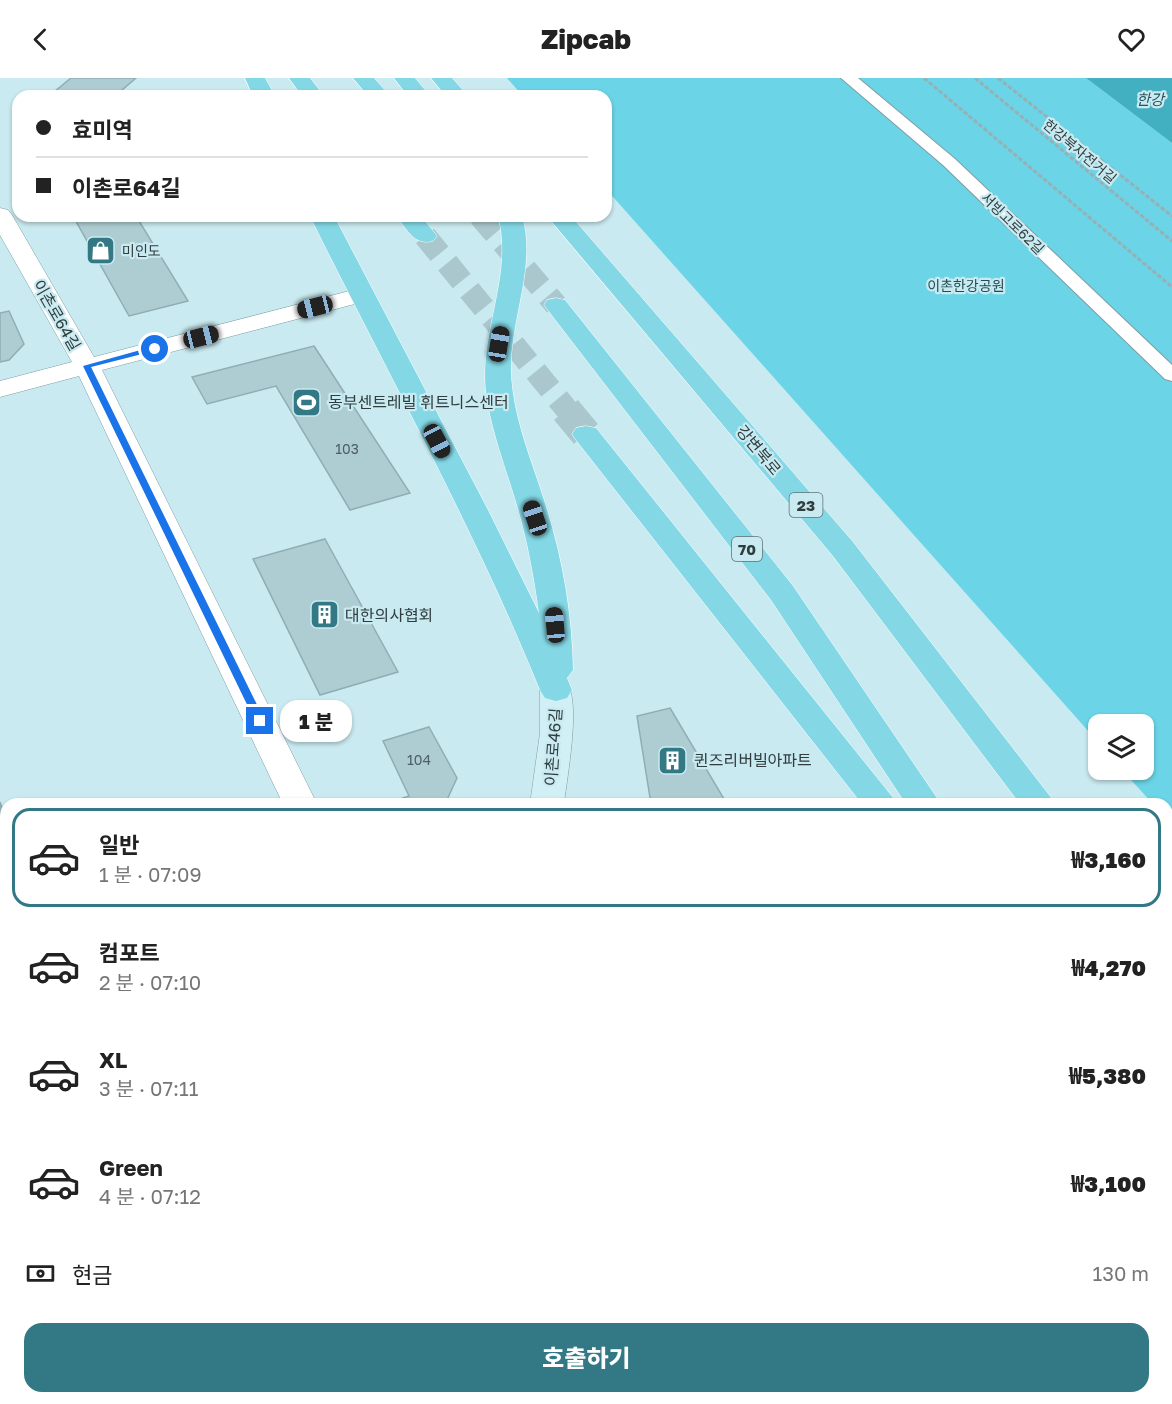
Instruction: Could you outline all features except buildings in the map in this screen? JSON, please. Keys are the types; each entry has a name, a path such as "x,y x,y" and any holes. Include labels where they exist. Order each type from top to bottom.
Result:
{"highway":[{"path":"299,78 308,90"},
{"path":"363,78 374,90"},
{"path":"404,78 414,90"},
{"path":"441,78 452,90"},
{"path":"325,222 513,587 556,690"},
{"path":"414,222 425,236"},
{"path":"511,222 514,242 513,266 499,344 498,373 512,446 535,518 552,588 557,644 556,690"},
{"name":"강변북로","path":"564,222 843,549 1035,798"},
{"name":"70","path":"556,305 782,593 920,798"},
{"path":"586,434 876,798"}],"main road":[{"name":"이촌로46길","path":"548,798 556,733 556,690"}],"street":[{"name":"이촌로64길","path":"0,215 87,366 297,798"},
{"path":"0,389 361,295"}],"lane":[{"name":"서빙고로62길","path":"849,78 950,162 1172,375"}],"path":[{"path":"924,78 1172,287"},
{"name":"한강북자전거길","path":"975,78 1172,241"},
{"path":"998,78 1172,216"}],"green space":[{"name":"이촌한강공원","path":"507,78 1086,78 1172,143 1172,798 1148,798 1131,780 1154,780 1154,714 1088,714 1088,731 612,196 612,90 518,90"}],"water":[{"name":"한강","path":"1086,78 1172,78 1172,143"}],"tunnel":[{"path":"485,222 556,305"},
{"path":"425,236 568,411"},
{"path":"566,410 586,434"}],"place":[{"name":"미인도","path":"101,250"},
{"name":"동부센트레빌 휘트니스센터","path":"307,402"},
{"name":"대한의사협회","path":"324,615"},
{"name":"퀸즈리버빌아파트","path":"673,760"}],"route":[{"path":"155,349 87,366 260,721"}]}
